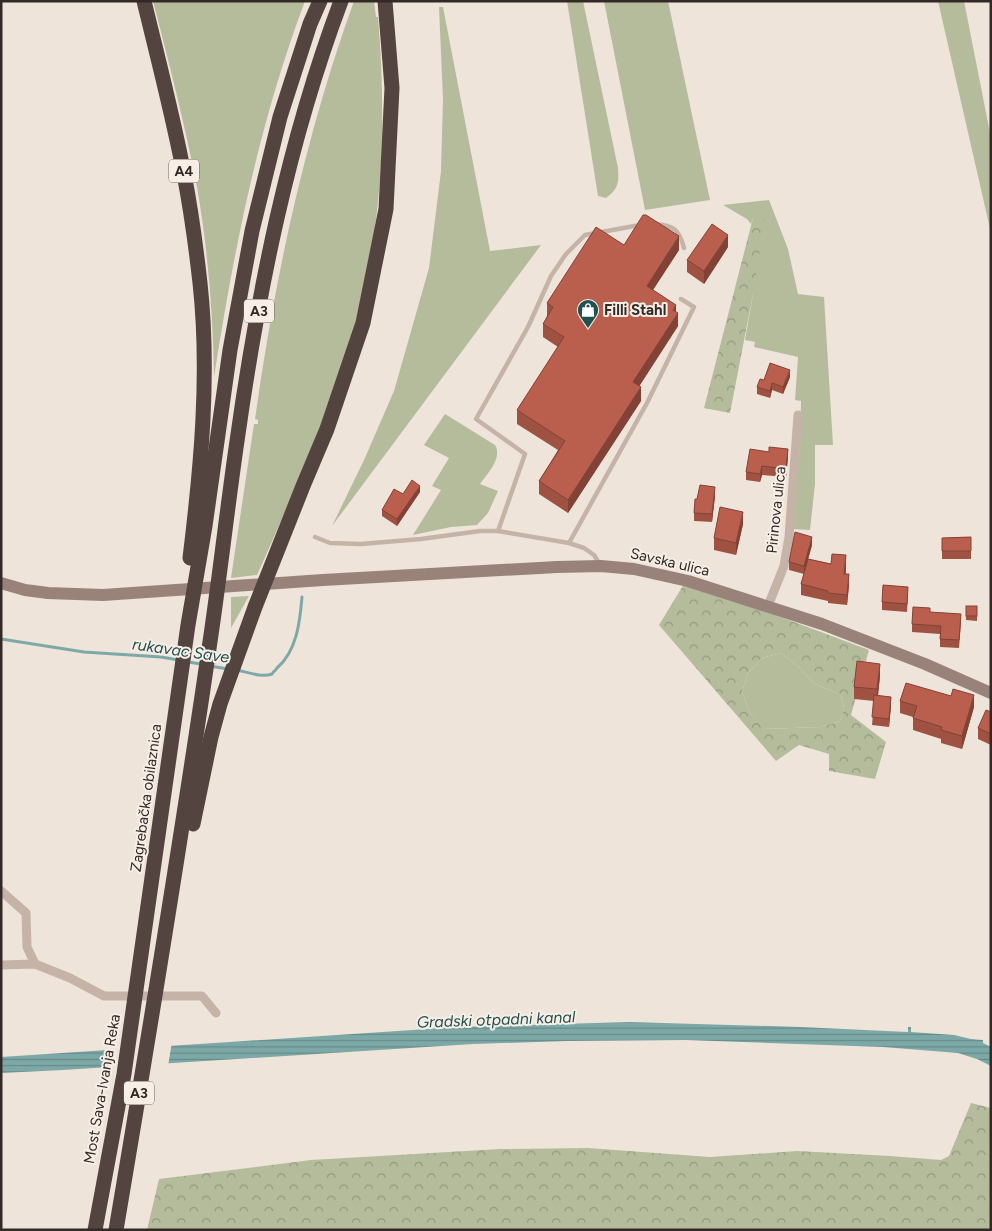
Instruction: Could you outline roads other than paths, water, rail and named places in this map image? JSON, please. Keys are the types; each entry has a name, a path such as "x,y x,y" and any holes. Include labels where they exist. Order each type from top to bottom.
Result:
{"highway":[{"path":"134,1 144,38 158,60"},
{"path":"144,1 158,60"},
{"name":"A3","path":"185,625 205,526 230,350 252,231 280,117 310,24 320,1"},
{"name":"A3","path":"116,1230 173,894 237,440 252,349 274,230 301,122 341,1"},
{"path":"173,894 184,876 207,754 220,704 246,632 327,429 363,323 386,209 392,88 385,4"},
{"name":"A4","path":"158,60 184,175 200,284 204,344 203,414 185,625"},
{"name":"Zagrebačka obilaznica","path":"142,954 185,647 185,625"},
{"name":"Most Sava-Ivanja Reka","path":"95,1230 124,1074 142,954"}],"main road":[{"name":"Savska ulica","path":"1,583 26,590 76,595 557,567 601,566 634,569 664,575 768,606 869,642 991,693"}],"street":[{"name":"Pirinova ulica","path":"768,606 784,566 789,537 798,415"},
{"path":"1,891 26,913 27,947 35,964"},
{"path":"1,965 35,964 70,978 104,996 202,996 216,1013"}],"lane":[{"path":"653,223 677,230 684,248"},
{"path":"498,531 525,454 476,419 528,327 551,276 566,254 585,235 643,225"},
{"path":"569,543 647,403 694,307 681,299"},
{"path":"315,537 330,543 361,544 421,539 480,531 498,531 569,543 584,548 594,555 601,566"}],"water":[{"path":"630,1022 908,1032 908,1027 911,1027 911,1032 954,1035 983,1040 983,1043 991,1047 991,1066 958,1053 883,1047 686,1040 473,1044 1,1073 1,1057 458,1027"}],"waterway":[{"name":"rukavac Save","path":"237,670 268,675 272,674 284,661 296,635 302,597"},
{"name":"rukavac Save","path":"1,639 84,652 179,660"},
{"name":"rukavac Save","path":"188,662 201,664"},
{"name":"rukavac Save","path":"210,666 228,669"}],"place":[{"name":"Filli Stahl","path":"588,329"}],"water label":[{"name":"Gradski otpadni kanal","path":"496,1019"}]}
